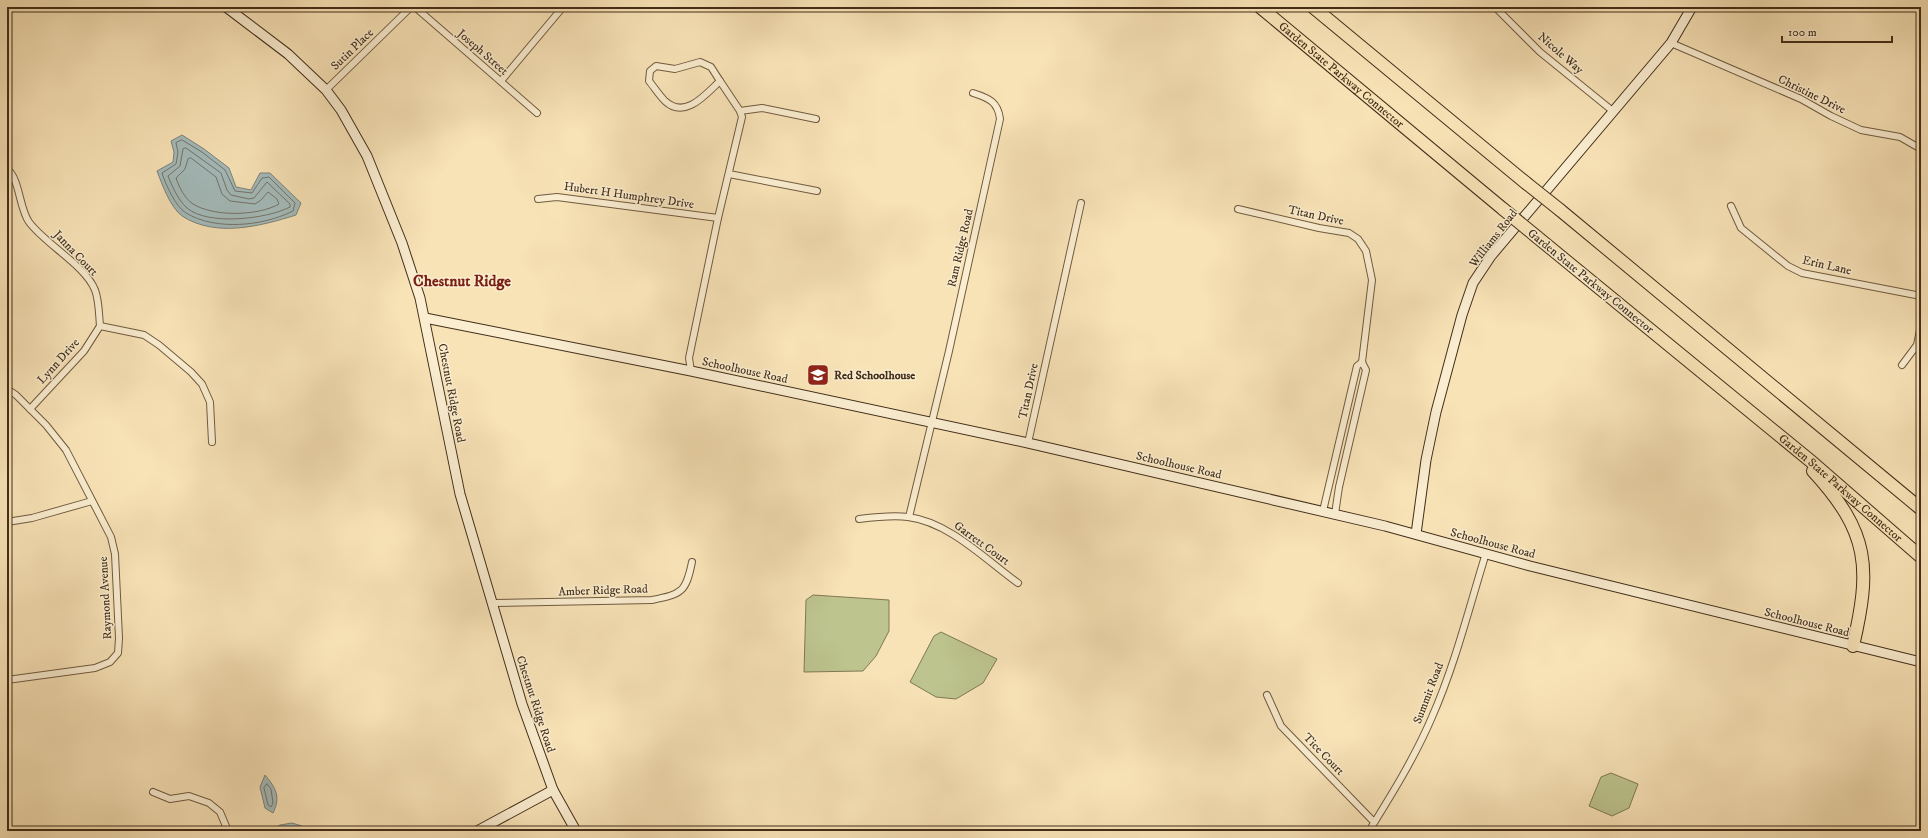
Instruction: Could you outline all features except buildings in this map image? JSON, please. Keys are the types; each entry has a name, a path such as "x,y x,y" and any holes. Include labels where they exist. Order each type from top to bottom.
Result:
{"highway":[{"name":"Garden State Parkway Connector","path":"1260,7 1503,209 1784,439 1921,557"},
{"path":"1313,7 1921,508"},
{"path":"1784,439 1833,494 1850,520 1856,533 1862,556 1864,583 1862,606 1853,646"},
{"path":"1838,440 1921,497"}],"street":[{"name":"Chestnut Ridge Road","path":"226,7 288,54 326,90 341,110 367,156 402,243 420,298 460,494 522,704 553,790 576,831"},
{"name":"Sutin Place","path":"326,90 411,7"},
{"name":"Joseph Street","path":"415,7 537,113"},
{"path":"501,81 563,7"},
{"path":"747,7 770,7"},
{"name":"Nicole Way","path":"1495,7 1540,52 1614,112"},
{"name":"Williams Road","path":"1416,534 1426,460 1436,412 1462,315 1473,283 1491,256 1671,43 1692,7"},
{"name":"Christine Drive","path":"1671,43 1801,98 1832,116 1861,130 1900,137 1921,149"},
{"path":"691,371 689,358 718,218 742,117 740,111 720,81 710,67 702,63 675,69 656,66 648,75 649,81 665,101 680,107 695,104 720,81"},
{"name":"Ram Ridge Road","path":"930,421 949,351 1000,119 999,110 995,103 987,97 973,93"},
{"path":"740,111 762,108 816,119"},
{"name":"Janna Court","path":"7,170 10,172 16,184 21,202 30,223 86,276 95,290 100,326"},
{"path":"729,174 817,191"},
{"name":"Hubert H Humphrey Drive","path":"538,199 557,196 718,218"},
{"name":"Titan Drive","path":"1028,442 1081,203"},
{"name":"Erin Lane","path":"1731,206 1741,228 1788,266 1802,273 1921,296"},
{"name":"Titan Drive","path":"1238,209 1319,228 1349,233 1358,239 1366,251 1372,280 1362,362 1366,370 1339,486 1335,514"},
{"name":"Schoolhouse Road","path":"424,318 691,371 1028,442 1323,511 1416,534 1530,566 1683,602 1921,662"},
{"path":"1902,365 1917,345 1921,325"},
{"path":"100,326 144,335 159,345 191,372 202,384 210,402 212,442"},
{"name":"Lynn Drive","path":"30,409 84,351 100,326"},
{"name":"Titan Drive","path":"1323,511 1357,366 1362,362"},
{"name":"Raymond Avenue","path":"7,388 30,409 66,450 111,537 115,554 118,653 110,662 95,668 7,680"},
{"path":"909,517 930,421"},
{"path":"7,522 32,518 92,501"},
{"name":"Garrett Court","path":"859,519 909,517 931,523 952,532 1018,583"},
{"name":"Summit Road","path":"1369,831 1399,782 1432,718 1448,675 1486,553"},
{"name":"Amber Ridge Road","path":"493,603 652,600 668,597 681,591 688,581 692,562"},
{"name":"Tice Court","path":"1268,695 1281,726 1374,822"},
{"path":"477,831 553,790"},
{"path":"152,792 170,799 189,796 209,803 220,812 228,831"}],"green space":[{"path":"813,595 889,600 889,631 876,656 863,671 804,672 806,600"},
{"path":"941,632 997,659 983,683 956,699 936,697 910,682 934,636"},
{"path":"1611,773 1638,784 1629,808 1612,816 1589,806 1601,777"}],"water":[{"path":"182,135 229,168 236,187 251,190 260,173 270,173 301,203 296,215 268,223 239,228 209,227 195,223 182,216 170,201 157,171 173,162 174,152 171,141"},
{"path":"265,775 272,784 277,797 277,802 273,813 265,808 260,787"},
{"path":"292,823 302,826 306,831 274,831 273,829 280,825"}],"place":[{"name":"Red Schoolhouse","path":"818,375"}],"district":[{"name":"Chestnut Ridge","path":"462,280"}]}
